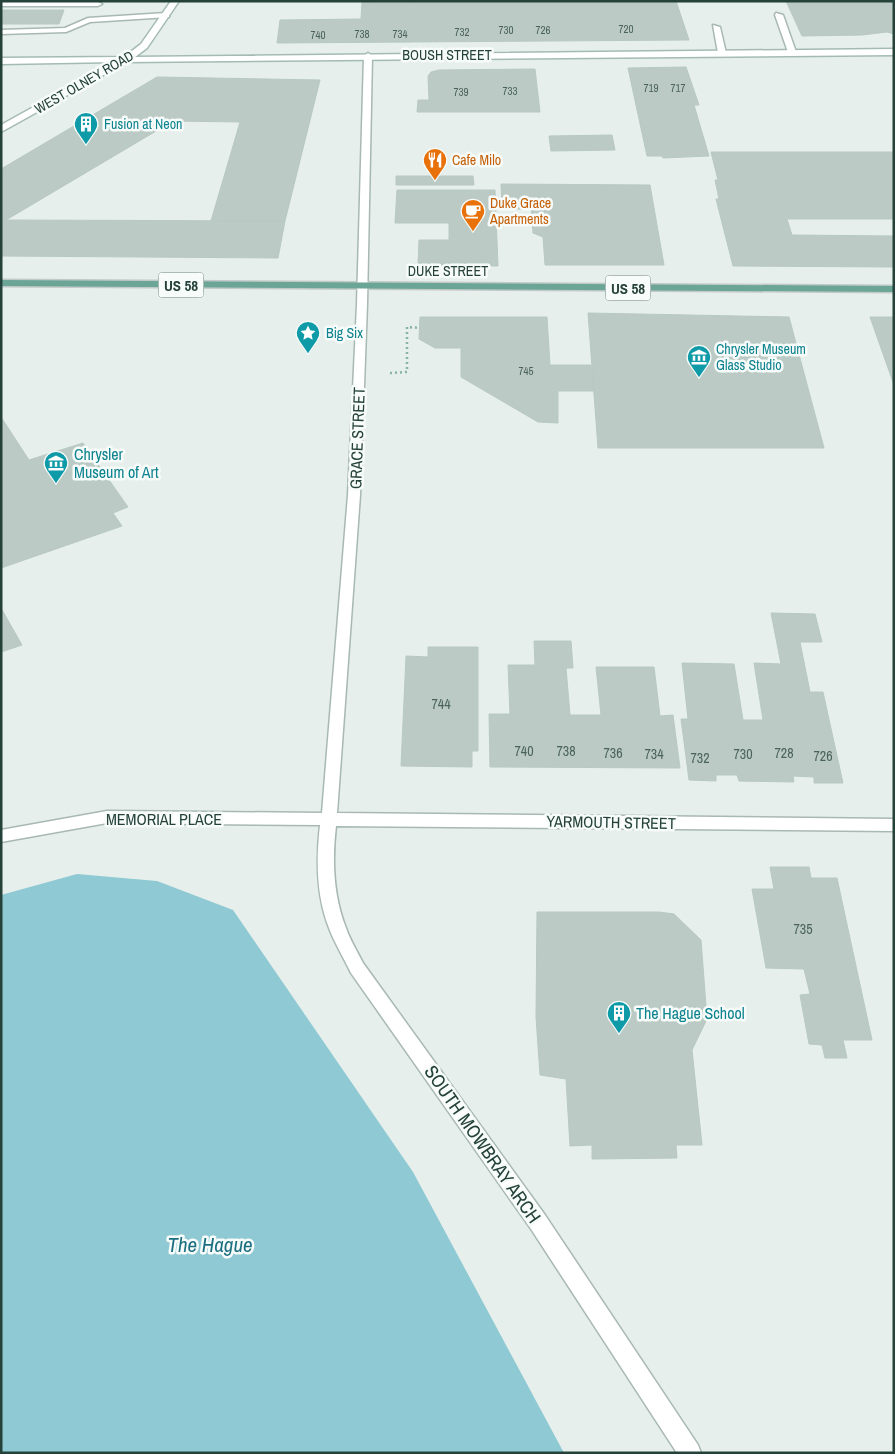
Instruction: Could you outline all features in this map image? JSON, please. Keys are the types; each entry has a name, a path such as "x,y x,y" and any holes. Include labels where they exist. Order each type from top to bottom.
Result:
{"main road":[{"name":"DUKE STREET","path":"1,284 894,290"}],"street":[{"name":"WEST OLNEY ROAD","path":"1,130 127,59 144,46 176,1"},
{"path":"1,4 11,7 34,6 44,2 99,2"},
{"path":"88,20 99,2"},
{"path":"2,28 66,30 88,20 166,15"},
{"path":"779,15 792,52"},
{"path":"716,27 722,53"},
{"name":"BOUSH STREET","path":"1,61 894,52"},
{"name":"GRACE STREET","path":"329,819 354,495 368,56"},
{"name":"MEMORIAL PLACE","path":"1,836 107,817 329,819"},
{"name":"YARMOUTH STREET","path":"329,819 894,825"},
{"name":"SOUTH MOWBRAY ARCH","path":"329,819 324,853 326,888 336,924 357,968 538,1222 690,1453"}],"path":[{"path":"390,373 407,372 407,327 420,328"}],"water":[{"name":"The Hague","path":"77,874 157,881 233,910 413,1172 564,1453 1,1453 1,895"}],"building":[{"path":"676,1 689,40 277,43 280,20 361,19 362,2"},
{"path":"786,1 894,1 894,34 887,32 862,35 802,36"},
{"path":"1,10 64,10 59,24 1,24"},
{"path":"686,67 699,105 694,105 709,156 663,158 662,156 647,156 628,68"},
{"path":"535,69 540,112 417,112 418,100 429,100 428,76 431,72 439,70"},
{"name":"Fusion at Neon","path":"157,77 320,80 285,221 211,221 240,122 173,121 6,220 1,220 1,169"},
{"path":"612,135 615,150 551,151 549,136"},
{"path":"711,152 894,152 894,219 787,219 792,235 894,236 894,267 733,266 716,199 719,199 715,180 718,180"},
{"name":"Cafe Milo","path":"396,176 473,176 474,185 396,185"},
{"path":"501,184 650,185 664,265 545,265 543,237 533,233 531,209 502,209"},
{"name":"Duke Grace Apartments","path":"397,190 495,190 498,266 418,265 419,240 449,240 449,223 395,223"},
{"path":"1,220 285,221 278,258 1,256"},
{"name":"Chrysler Museum Glass Studio","path":"588,313 789,317 824,448 598,448"},
{"path":"420,317 547,317 550,365 591,365 594,391 558,391 558,423 538,422 461,377 461,348 435,348 419,339"},
{"path":"870,317 894,317 894,385"},
{"name":"Chrysler Museum of Art","path":"1,417 29,460 83,443 128,507 113,513 122,526 1,568"},
{"path":"1,608 22,645 1,652"},
{"path":"771,613 815,614 822,642 800,642 810,692 823,692 843,783 814,783 814,777 793,776 794,782 739,781 737,775 716,775 716,781 689,780 681,719 688,719 682,663 734,664 743,720 763,720 754,663 781,664"},
{"path":"534,641 571,641 573,668 566,668 570,715 601,715 596,667 654,667 660,716 673,715 680,768 490,767 489,714 510,714 508,665 535,665"},
{"path":"428,647 478,647 478,751 472,751 472,767 401,766 406,656 428,657"},
{"path":"770,867 809,867 811,878 837,878 872,1040 843,1040 847,1058 825,1058 822,1045 809,1044 800,995 810,994 804,969 766,968 752,889 774,889"},
{"name":"The Hague School","path":"537,912 659,912 674,914 701,940 707,1019 692,1050 702,1145 676,1145 677,1158 592,1159 592,1145 570,1146 566,1079 540,1075 536,1017"}],"place":[{"name":"Fusion at Neon","path":"86,145"},
{"name":"Cafe Milo","path":"435,181"},
{"name":"Duke Grace Apartments","path":"473,232"},
{"name":"Big Six","path":"308,354"},
{"name":"Chrysler Museum Glass Studio","path":"699,378"},
{"name":"Chrysler Museum of Art","path":"56,484"},
{"name":"The Hague School","path":"619,1034"}]}
